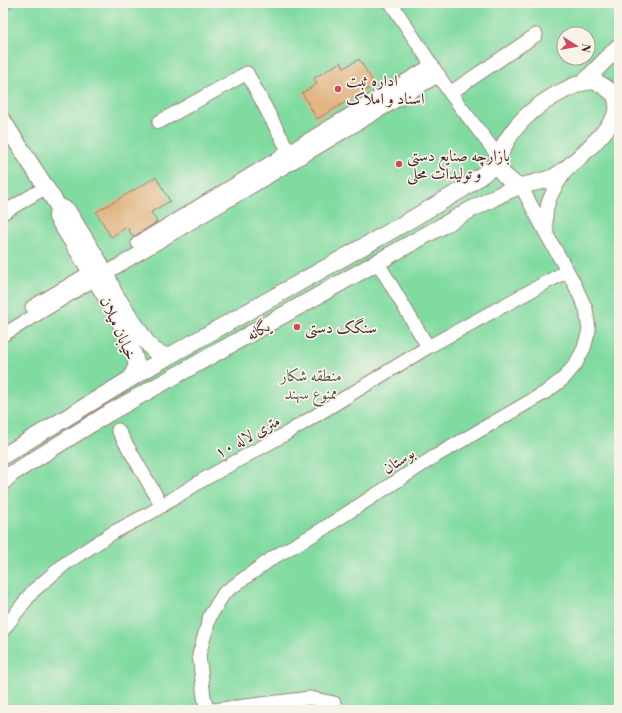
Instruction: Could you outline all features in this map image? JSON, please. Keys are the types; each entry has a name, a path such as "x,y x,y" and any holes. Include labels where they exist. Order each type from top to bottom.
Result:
{"main road":[{"path":"584,82 619,46"},
{"path":"520,186 503,174 498,160 504,146 519,123 534,108 571,87 584,82 596,82 616,96 618,110"},
{"name":"یگانه","path":"3,482 11,474 109,413 472,210 520,186 538,183 554,176 570,166 586,152 606,130 618,110"},
{"name":"خیابان میلان","path":"3,121 58,206 57,217 114,293 145,340 153,350 167,357"},
{"name":"یگانه","path":"3,456 167,357 398,227 462,188 498,160"},
{"name":"خیابان میلان","path":"98,272 105,295 134,355 136,366 131,378"}],"street":[{"path":"391,3 450,93 498,160"},
{"path":"450,93 536,35"},
{"path":"3,335 98,272 289,152 435,70"},
{"path":"3,325 98,272 435,70"},
{"path":"159,122 246,73 289,152"},
{"path":"548,237 545,223 546,206 550,195 570,166"},
{"name":"بوستان","path":"207,710 199,655 210,616 224,593 274,558 324,528 434,457 546,392 567,374 574,365 584,348 589,330 586,309 567,271 520,186"},
{"path":"3,213 46,187"},
{"path":"378,263 428,347"},
{"name":"۱۰ متری لاله","path":"3,630 34,591 66,563 114,532 162,506 201,481 330,408 428,347 567,271"},
{"path":"118,430 162,506"},
{"path":"213,710 310,698 334,703 335,710"}],"green space":[{"name":"منطقه شکار ممنوع سهند","path":"3,3 619,3 619,710 3,710"}],"building":[{"name":"اداره ثبت اسناد و املاک","path":"359,59 375,85 317,119 302,93 317,84 314,78 341,62 344,68"},
{"path":"156,177 170,201 151,212 157,222 133,237 127,227 111,237 96,212"}],"place":[{"name":"اداره ثبت اسناد و املاک","path":"338,89"},
{"name":"بازارچه صنایع دستی و تولیدات محلی","path":"399,164"},
{"name":"سنگک دستی","path":"297,327"}]}
